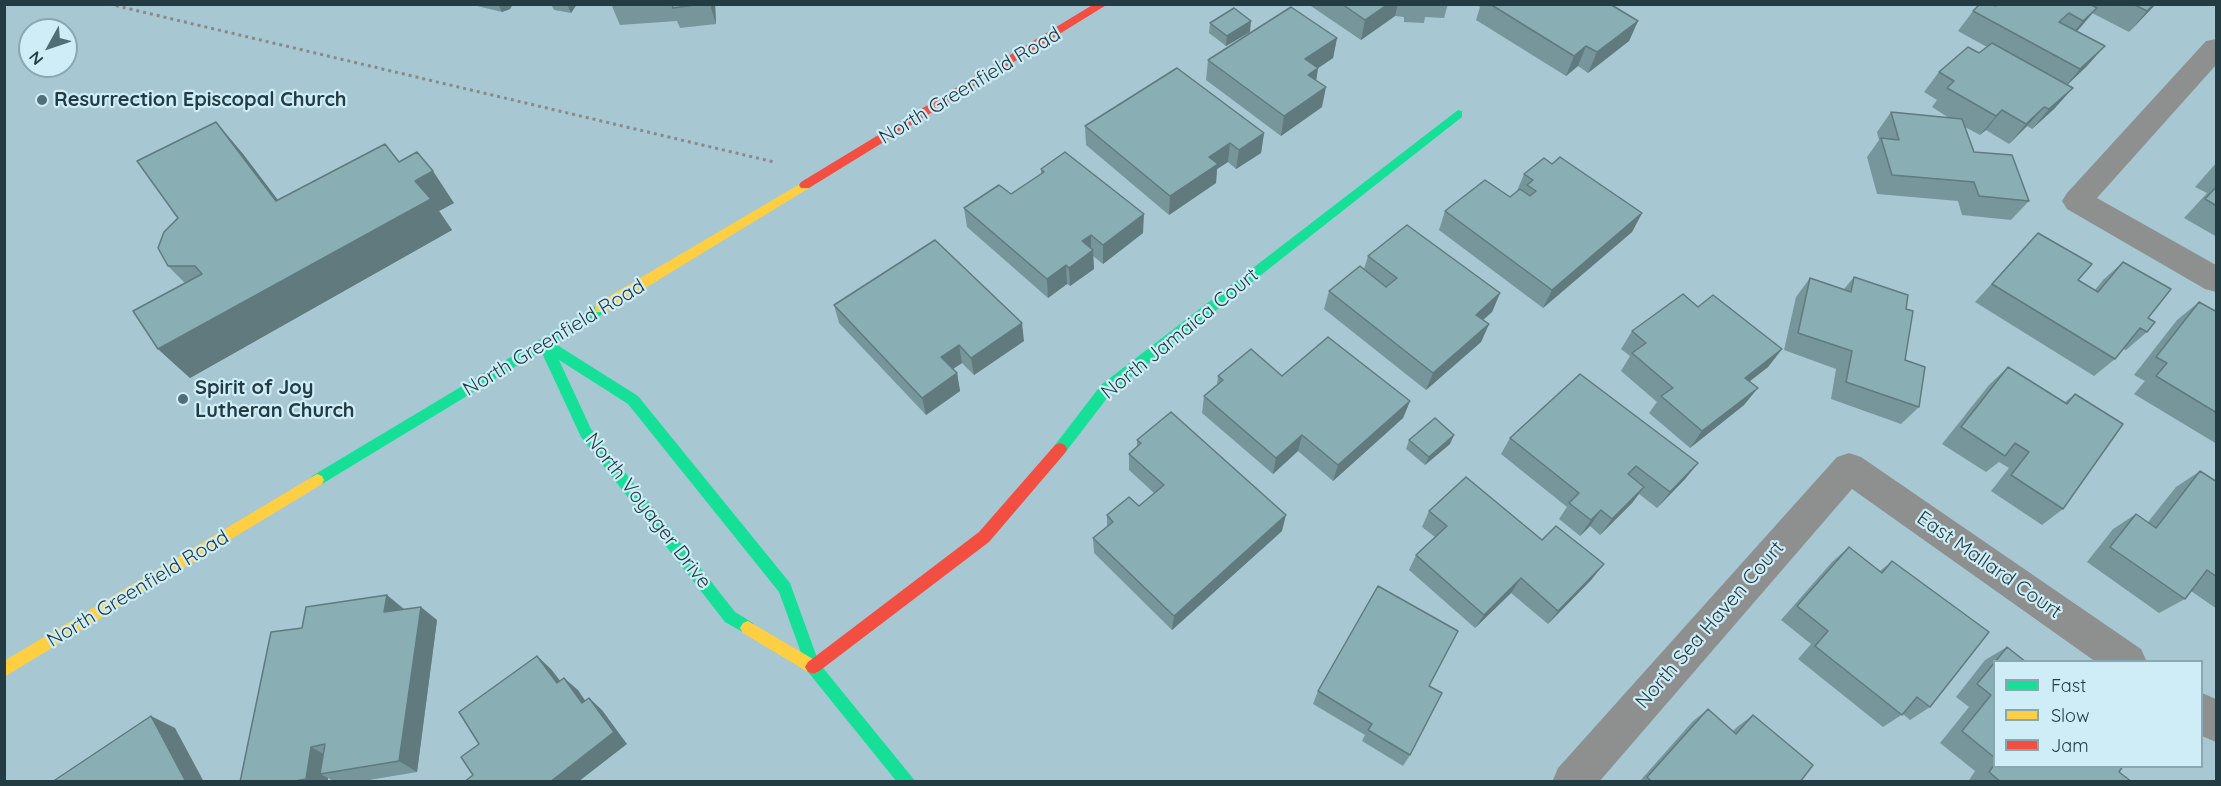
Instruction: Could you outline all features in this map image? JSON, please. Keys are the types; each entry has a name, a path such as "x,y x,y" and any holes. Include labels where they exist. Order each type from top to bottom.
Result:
{"street":[{"name":"North Greenfield Road","path":"4,670 826,174 1103,4"},
{"path":"2217,48 2077,201 2217,280"},
{"name":"North Jamaica Court","path":"813,667 984,537 1045,469 1106,389 1458,114"},
{"name":"North Voyager Drive","path":"545,344 586,433 730,617 813,667 908,782"},
{"name":"North Voyager Drive","path":"545,344 633,400 784,588 813,667"},
{"name":"East Mallard Court","path":"1849,468 2125,660"},
{"name":"North Sea Haven Court","path":"1572,782 1849,468"},
{"path":"2203,713 2217,723"}],"path":[{"path":"109,4 826,174"}],"building":[{"path":"672,4 701,4 673,8"},
{"path":"1342,4 1388,4 1365,20"},
{"path":"1490,4 1610,4 1638,21 1597,52 1586,46 1574,56"},
{"path":"1980,4 1995,6 1996,4 2090,4 2097,8 2083,21 2069,13 2059,22 2105,46 2080,69 1973,11"},
{"path":"2133,4 2154,4 2147,11"},
{"path":"1291,7 1337,38 1305,59 1318,68 1308,75 1326,87 1284,116 1208,60"},
{"path":"1234,8 1251,21 1227,36 1210,23"},
{"path":"1992,43 2073,88 2049,109 2044,107 2026,124 2002,110 1996,116 1947,88 1954,81 1939,72 1968,47 1979,53"},
{"path":"1177,68 1264,133 1239,150 1230,143 1209,157 1218,164 1170,196 1085,126"},
{"path":"1891,112 1962,119 1974,152 2012,155 2029,201 1979,196 1974,182 1892,175 1881,138 1899,140"},
{"path":"216,122 276,201 385,144 399,162 417,152 433,171 415,181 431,199 158,349 133,311 202,274 195,266 168,266 158,248 164,232 178,218 137,161"},
{"path":"1065,152 1144,214 1103,245 1091,235 1082,241 1093,250 1069,268 1066,265 1047,279 964,208 999,185 1011,194 1044,172 1041,169"},
{"path":"1560,157 1642,213 1552,290 1445,211 1485,180 1510,197 1520,189 1530,196 1536,191 1527,185 1533,180 1524,174 1544,158 1552,164"},
{"path":"2217,186 2217,206 2205,199"},
{"path":"1407,225 1500,293 1476,315 1489,324 1433,373 1329,291 1360,266 1386,287 1397,278 1368,256"},
{"path":"2038,233 2092,264 2078,280 2098,292 2123,262 2171,289 2148,318 2155,322 2147,332 2140,328 2115,359 1992,284"},
{"path":"935,240 1022,323 971,358 959,345 941,357 957,373 922,398 834,305"},
{"path":"1854,277 1908,295 1906,309 1913,311 1905,360 1925,367 1919,407 1846,382 1852,351 1798,333 1810,278 1851,292"},
{"path":"1683,294 1698,307 1713,295 1782,349 1745,378 1758,388 1702,431 1661,396 1673,388 1632,353 1646,343 1632,331"},
{"path":"2199,302 2217,312 2217,413 2156,376 2167,363 2156,357"},
{"path":"1328,337 1410,401 1338,465 1302,435 1276,458 1204,396 1223,380 1218,376 1251,349 1282,376"},
{"path":"2008,367 2067,404 2075,394 2123,424 2063,509 2011,475 2029,452 2015,443 2005,456 1961,427"},
{"path":"1580,374 1698,463 1670,492 1636,466 1628,474 1644,487 1612,519 1601,510 1591,520 1569,503 1579,493 1510,438"},
{"path":"1171,412 1286,515 1174,616 1093,538 1113,522 1107,515 1129,497 1139,506 1164,485 1129,454 1141,443 1137,440"},
{"path":"1435,418 1454,435 1429,457 1409,440"},
{"path":"2200,471 2217,482 2217,577 2207,570 2185,599 2110,547 2136,514 2156,528"},
{"path":"1466,477 1542,540 1556,526 1604,564 1558,611 1521,578 1484,615 1416,555 1447,526 1429,511"},
{"path":"1849,547 1882,573 1892,561 1989,632 1930,707 1917,697 1902,715 1815,646 1828,631 1797,606"},
{"path":"1378,586 1458,631 1429,686 1442,693 1410,755 1368,730 1372,724 1318,691"},
{"path":"387,595 384,612 421,607 399,761 320,774 325,744 311,747 306,779 289,782 240,782 271,632 302,628 306,607"},
{"path":"2007,647 2023,660 1997,660"},
{"path":"537,656 557,683 564,678 582,703 589,698 614,732 550,782 464,782 473,775 461,757 479,744 459,712"},
{"path":"1993,664 1993,756 1962,731 1991,695 1977,684"},
{"path":"1708,709 1736,734 1753,715 1813,765 1800,782 1652,782 1647,777"},
{"path":"151,716 186,782 52,782"},
{"path":"1993,767 2122,768 2119,772 2132,782 2001,782 1989,772"}],"traffic: fast":[{"path":"1060,449 1106,389 1458,114"},
{"path":"317,480 601,308"},
{"path":"545,344 633,400 785,588 813,667 908,782"},
{"path":"545,344 586,433 730,617 748,628"}],"traffic: slow":[{"path":"601,308 805,185"},
{"path":"4,670 317,480"},
{"path":"748,628 813,667"}],"traffic: jam":[{"path":"805,185 1103,4"},
{"path":"813,667 984,537 1060,449"}],"place":[{"name":"Resurrection Episcopal Church","path":"42,100"},
{"name":"Spirit of Joy Lutheran Church","path":"183,399"}]}
